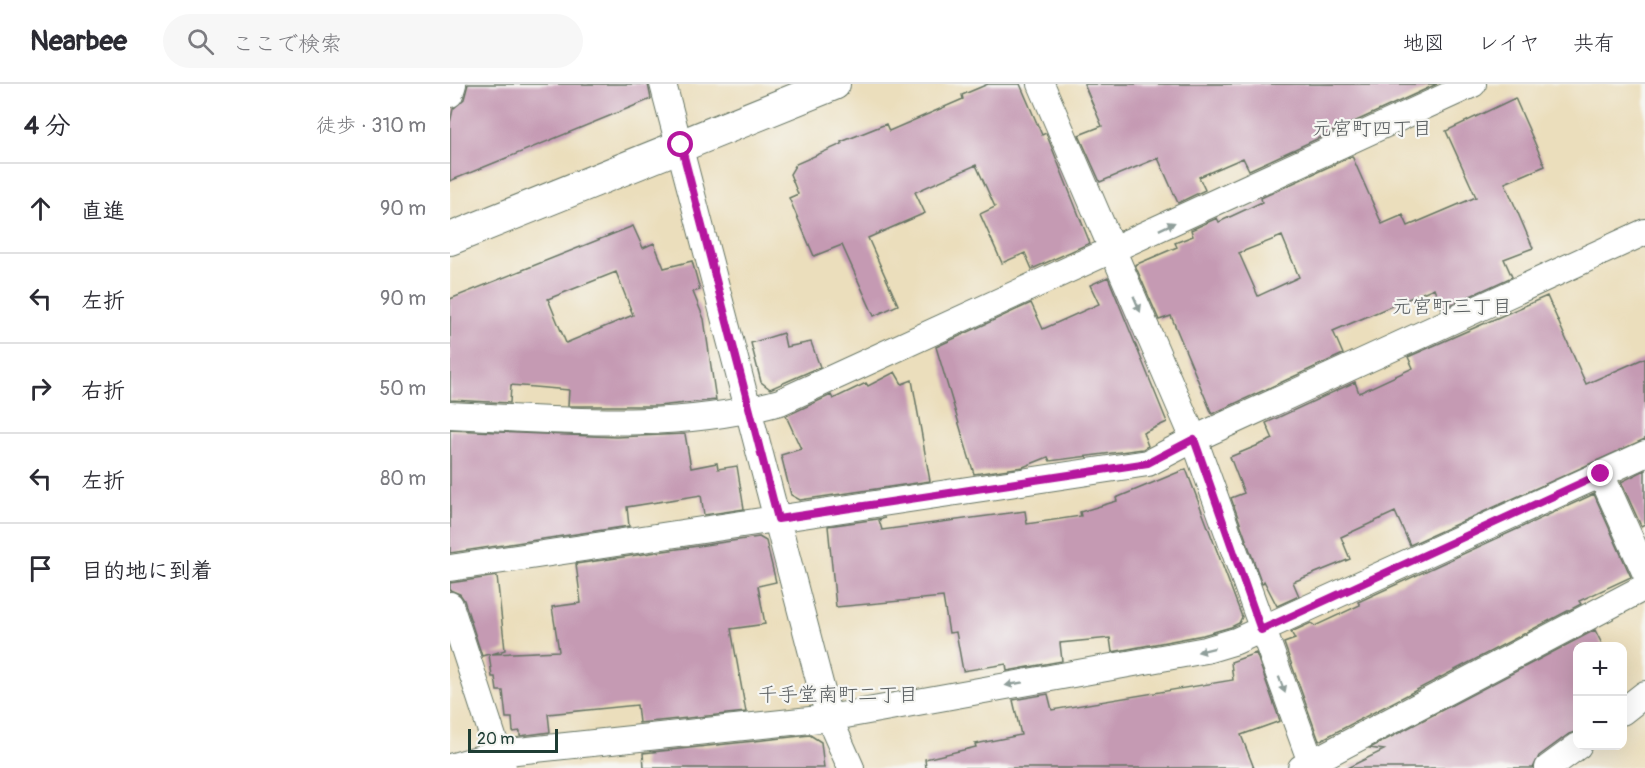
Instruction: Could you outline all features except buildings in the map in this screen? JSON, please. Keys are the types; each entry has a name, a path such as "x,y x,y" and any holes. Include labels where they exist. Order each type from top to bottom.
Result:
{"street":[{"path":"450,94 453,84"},
{"path":"663,84 681,145 829,718 851,768"},
{"path":"450,238 834,84"},
{"path":"1041,84 1194,439 1308,766 1645,587"},
{"path":"450,415 649,423 695,420 750,411 780,402 1473,84"},
{"path":"450,568 1148,463 1194,439 1645,232"},
{"path":"450,767 829,718 1206,650 1261,630 1645,454"},
{"path":"1601,474 1645,572"},
{"path":"450,605 501,761"},
{"path":"1627,709 1645,694"},
{"path":"1548,768 1573,750"}],"district":[{"name":"元宮町四丁目","path":"1372,128"},
{"name":"元宮町三丁目","path":"1452,306"},
{"name":"千手堂南町二丁目","path":"838,694"}],"route":[{"path":"681,145 778,519 1148,463 1194,439 1261,630 1601,474"}]}
